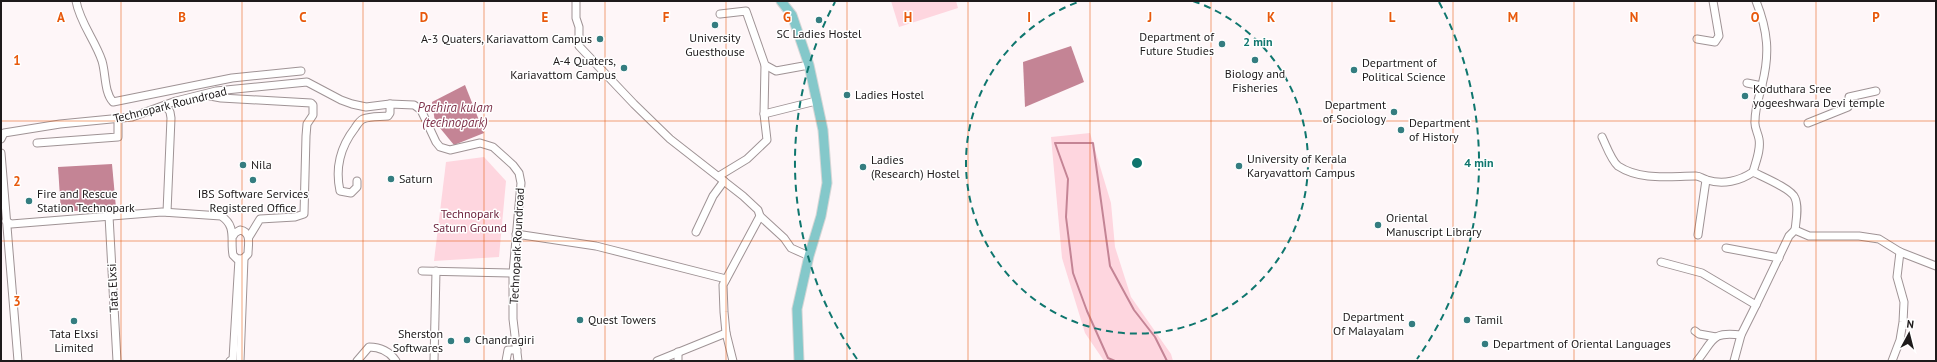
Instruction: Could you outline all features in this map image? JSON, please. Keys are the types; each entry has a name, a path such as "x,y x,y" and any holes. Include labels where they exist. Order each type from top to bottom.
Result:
{"main road":[{"path":"781,1 792,15 810,65 823,130 828,183 797,310 799,361"}],"street":[{"path":"76,1 80,17 102,60 108,97 113,102 232,78 301,71"},
{"path":"576,1 576,18 580,27 580,46 634,104 670,139 722,179 758,210 760,216 784,238 791,248 809,256"},
{"path":"1697,39 1715,42 1719,36 1713,1"},
{"path":"1602,137 1617,164 1628,171 1667,177 1698,176 1706,180 1724,182 1739,180 1754,172 1760,148 1754,123 1756,102 1762,86 1767,64 1766,30 1756,1"},
{"path":"696,232 722,179 747,159 767,140 764,114 765,65 754,29 746,11 720,14"},
{"path":"765,65 776,71 810,65"},
{"name":"Technopark Roundroad","path":"1,139 4,133 16,130 118,119 165,106 176,101 229,89 307,82 341,100 352,104 366,107 390,104 414,105 421,110 436,142 440,147 450,150 480,142 493,147 509,160 519,173 521,183 513,273 513,318 518,361"},
{"path":"1747,83 1762,86"},
{"path":"1808,122 1848,107 1849,97 1876,91"},
{"path":"205,95 221,98 311,103 313,105 313,115 307,124 306,136 304,214 295,217 260,219 253,227 249,237 248,254 242,259 233,359 230,361"},
{"path":"764,114 816,101"},
{"path":"356,181 357,187 351,193 340,190 338,173 342,149 348,136 361,121 372,117 388,116 390,113 390,104"},
{"path":"165,106 170,112 171,118 167,212"},
{"path":"37,143 118,137 118,119"},
{"path":"1,153 18,361"},
{"path":"1734,361 1741,335 1790,236 1796,230 1795,197 1786,189 1754,172"},
{"path":"1698,235 1706,180"},
{"path":"6,221 11,224 167,212 221,216 228,223 233,236 233,254 242,259"},
{"name":"Tata Elxsi","path":"109,216 117,361"},
{"path":"733,361 726,332 723,285 760,216"},
{"path":"233,236 236,231 240,230 246,232 249,237"},
{"path":"1796,230 1803,235 1809,236 1860,236 1880,239 1900,252 1936,266"},
{"path":"516,234 596,246 726,279"},
{"path":"1726,248 1779,258"},
{"path":"1892,361 1900,340 1904,322 1904,302 1897,277 1900,252"},
{"path":"240,361 242,259"},
{"path":"1661,262 1702,273 1756,305"},
{"path":"422,270 513,273"},
{"path":"434,361 436,271"},
{"path":"1695,331 1699,334 1716,336 1724,333 1741,335"},
{"path":"657,361 726,332"},
{"path":"1697,361 1716,336"},
{"path":"357,361 369,348 375,347 392,355 396,361"},
{"path":"506,361 508,350 517,350"},
{"path":"678,352 678,361"}],"green space":[{"path":"891,1 956,1 958,8 899,27"},
{"path":"1090,133 1111,203 1115,247 1131,297 1171,354 1173,361 1104,361 1085,333 1062,258 1051,137"},
{"name":"Technopark Saturn Ground","path":"484,157 506,181 499,257 434,261 446,162"}],"water":[{"path":"1071,46 1084,82 1025,107 1023,62"},
{"name":"Pachira kulam (technopark)","path":"465,85 484,133 454,145 435,122 432,102"},
{"path":"112,164 116,208 61,212 58,167"}],"waterway":[{"path":"1115,361 1108,358 1087,311 1073,273 1066,217 1068,179 1055,143 1093,143 1110,266 1134,310 1155,337 1167,361"}],"place":[{"name":"SC Ladies Hostel","path":"819,20"},
{"name":"University Guesthouse","path":"715,25"},
{"name":"A-3 Quaters, Kariavattom Campus","path":"600,39"},
{"name":"Department of Future Studies","path":"1222,44"},
{"name":"Biology and Fisheries","path":"1255,60"},
{"name":"A-4 Quaters, Kariavattom Campus","path":"624,68"},
{"name":"Department of Political Science","path":"1354,70"},
{"name":"Ladies Hostel","path":"847,95"},
{"name":"Koduthara Sree yogeeshwara Devi temple","path":"1745,96"},
{"name":"Department of Sociology","path":"1394,112"},
{"name":"Department of History","path":"1401,130"},
{"name":"Nila","path":"243,165"},
{"name":"University of Kerala Karyavattom Campus","path":"1239,166"},
{"name":"Ladies (Research) Hostel","path":"863,167"},
{"name":"Saturn","path":"391,179"},
{"name":"IBS Software Services Registered Office","path":"253,180"},
{"name":"Fire and Rescue Station Technopark","path":"29,201"},
{"name":"Oriental Manuscript Library","path":"1378,225"},
{"name":"Quest Towers","path":"580,320"},
{"name":"Tamil","path":"1467,320"},
{"name":"Tata Elxsi Limited","path":"74,321"},
{"name":"Department Of Malayalam","path":"1412,324"},
{"name":"Chandragiri","path":"467,340"},
{"name":"Sherston Softwares","path":"451,341"},
{"name":"Department of Oriental Languages","path":"1485,344"}]}
